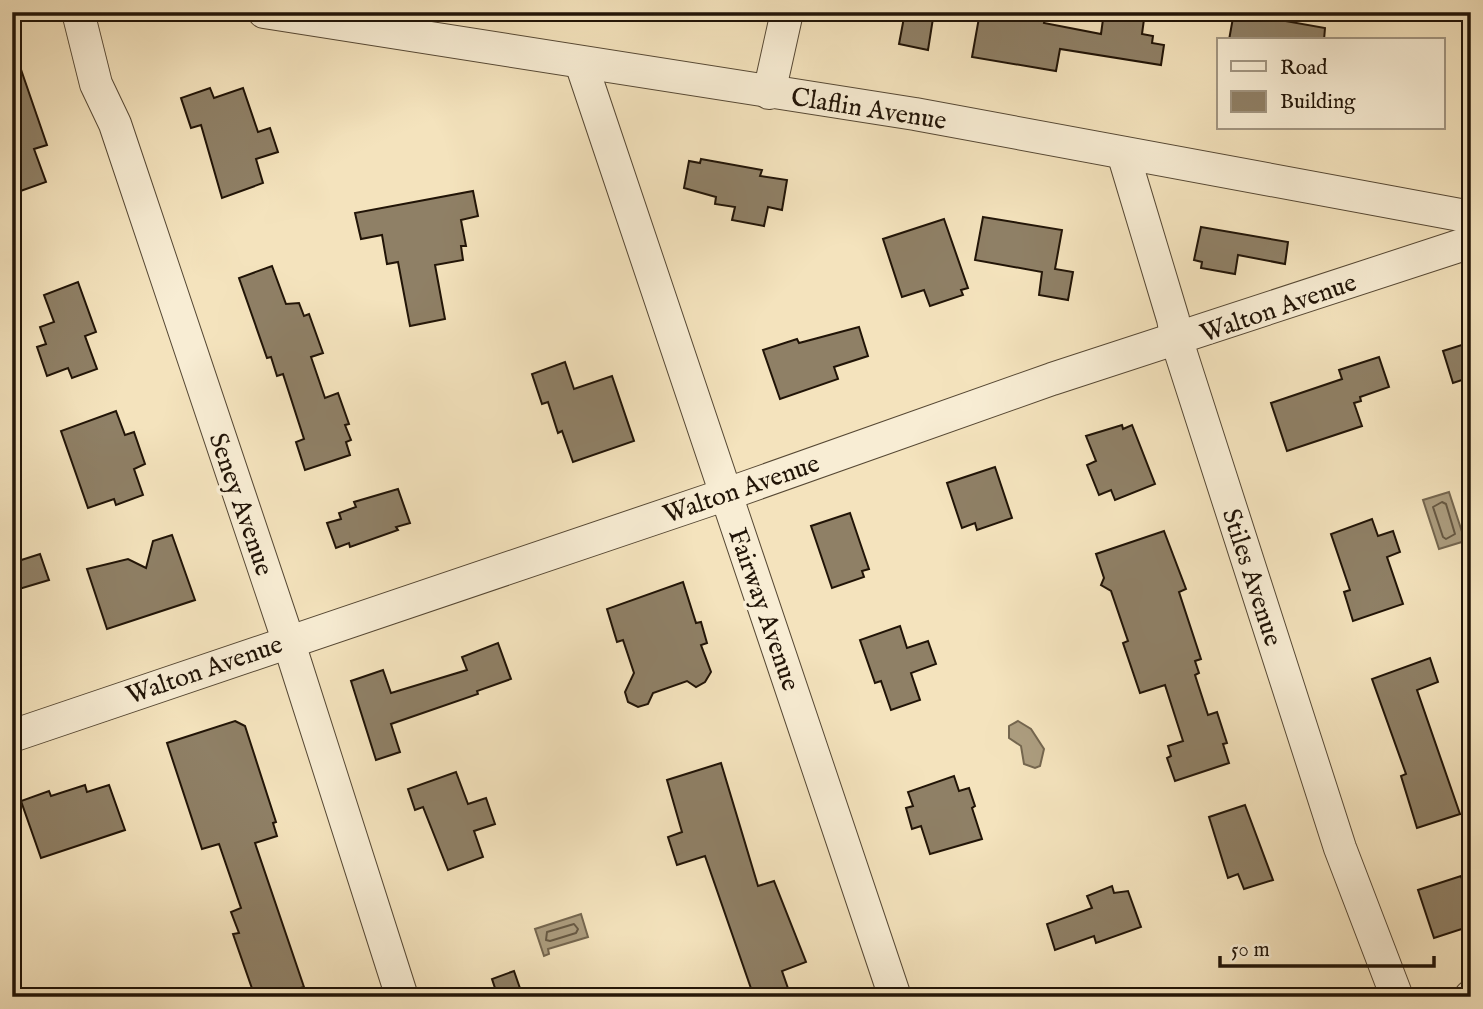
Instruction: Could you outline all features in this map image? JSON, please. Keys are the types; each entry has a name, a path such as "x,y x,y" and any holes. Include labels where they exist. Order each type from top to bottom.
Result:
{"street":[{"name":"Seney Avenue","path":"78,12 96,84 115,124 288,640 402,997"},
{"name":"Claflin Avenue","path":"264,12 915,114 1471,217"},
{"path":"769,93 787,12"},
{"name":"Fairway Avenue","path":"581,63 895,997"},
{"name":"Stiles Avenue","path":"1123,153 1173,319 1177,341 1340,848 1397,997"},
{"name":"Walton Avenue","path":"12,736 288,640 727,494 1052,379 1177,341 1471,242"}],"water":[{"path":"1449,492 1465,541 1439,549 1423,500"},
{"path":"1018,721 1031,729 1044,749 1040,766 1035,768 1024,764 1021,746 1009,738 1009,726"},
{"path":"581,914 588,937 548,949 549,954 544,956 535,929"}],"building":[{"path":"905,12 934,12 928,50 899,44"},
{"path":"980,12 1046,12 1044,23 1101,34 1104,12 1145,12 1142,34 1153,36 1152,43 1164,45 1161,65 1060,49 1056,71 972,57"},
{"path":"1234,12 1269,12 1268,18 1325,28 1324,38 1229,38"},
{"path":"16,55 47,145 34,149 46,182 12,194 12,56"},
{"path":"210,88 214,98 243,88 258,132 270,128 278,152 256,159 263,183 222,198 201,125 191,128 181,98"},
{"path":"701,159 762,170 760,176 787,180 782,210 768,207 764,226 732,220 735,207 715,204 716,197 684,188 689,161 700,163"},
{"path":"473,191 478,216 461,220 466,246 461,246 463,260 435,265 445,319 410,326 398,262 387,264 382,235 361,239 355,213"},
{"path":"983,217 1062,230 1055,269 1073,272 1068,300 1039,295 1042,272 975,260"},
{"path":"944,219 968,288 961,290 963,295 930,306 924,290 902,297 883,239"},
{"path":"1201,227 1288,242 1285,264 1238,255 1235,274 1201,268 1202,262 1194,260"},
{"path":"272,266 286,304 299,303 304,316 309,314 323,353 311,357 325,398 338,393 349,424 345,425 351,440 346,442 350,455 305,470 296,442 304,439 283,374 277,376 271,357 267,358 239,278"},
{"path":"78,282 96,332 85,336 97,369 72,378 68,368 47,376 37,347 46,344 40,327 54,322 44,295"},
{"path":"859,327 868,356 834,367 838,379 780,399 763,350 797,339 799,343"},
{"path":"1471,342 1471,377 1453,383 1443,351"},
{"path":"1379,357 1389,387 1360,397 1361,401 1354,403 1362,426 1287,451 1271,403 1342,379 1339,370"},
{"path":"565,362 574,389 612,376 634,441 573,462 562,431 558,433 548,402 542,404 532,374"},
{"path":"116,411 125,435 134,432 145,464 134,469 143,495 116,505 114,499 88,508 61,431"},
{"path":"1122,425 1123,429 1132,425 1155,484 1115,500 1111,490 1099,495 1087,465 1096,461 1086,436"},
{"path":"995,467 1012,518 977,530 975,523 962,528 947,483"},
{"path":"398,489 410,523 350,547 349,543 336,548 327,523 341,519 339,513 356,507 354,502"},
{"path":"850,513 869,569 862,571 864,577 832,588 811,526"},
{"path":"1372,519 1378,536 1393,531 1400,552 1387,557 1403,604 1353,621 1344,592 1350,590 1331,534"},
{"path":"1164,531 1186,589 1179,592 1201,659 1195,661 1199,673 1195,675 1208,715 1217,712 1227,743 1223,744 1229,763 1175,781 1167,758 1171,756 1168,746 1183,741 1165,685 1140,693 1123,643 1128,641 1111,591 1101,585 1104,578 1096,554"},
{"path":"172,535 195,600 107,629 87,569 128,559 146,568 153,541"},
{"path":"40,554 49,580 19,589 12,563"},
{"path":"683,582 696,623 701,622 707,643 701,645 711,672 705,682 696,687 687,681 653,693 648,704 638,707 628,702 625,692 634,673 623,640 617,642 607,609"},
{"path":"900,626 907,648 928,641 936,664 911,673 920,700 891,710 881,681 875,683 860,640"},
{"path":"498,643 511,679 477,691 478,694 391,724 400,752 376,760 351,681 383,670 391,693 467,670 462,657"},
{"path":"1430,658 1438,682 1417,690 1460,814 1417,828 1401,776 1406,774 1372,679"},
{"path":"235,721 245,726 276,822 273,823 277,836 255,843 304,987 294,990 297,997 255,997 233,934 239,933 231,912 241,908 219,844 202,849 167,743"},
{"path":"721,763 758,886 774,881 806,962 782,971 791,997 754,997 705,856 677,865 668,837 682,832 667,780"},
{"path":"456,772 468,804 486,798 495,824 474,831 483,857 448,870 423,807 415,810 408,789"},
{"path":"954,776 959,791 969,788 982,839 930,854 921,826 912,829 906,808 913,806 908,792"},
{"path":"85,785 87,792 109,785 125,830 41,858 21,801 49,791 51,796"},
{"path":"1245,805 1273,880 1244,889 1238,874 1228,878 1209,817"},
{"path":"1461,876 1471,907 1471,926 1434,938 1418,890"},
{"path":"1112,886 1114,893 1128,891 1141,927 1096,943 1094,936 1055,950 1047,924 1092,908 1087,896"},
{"path":"514,971 523,997 498,997 492,979"}]}
